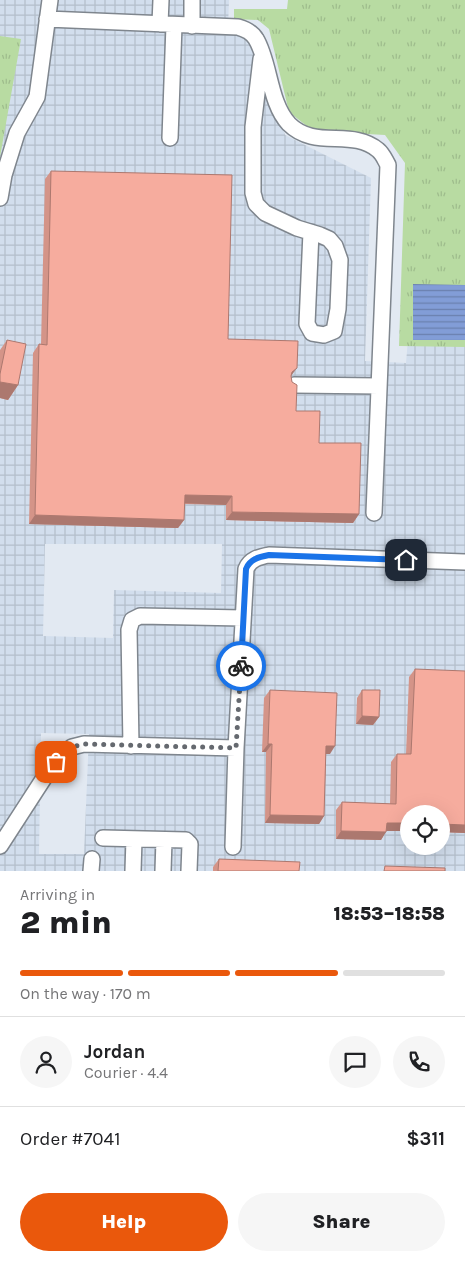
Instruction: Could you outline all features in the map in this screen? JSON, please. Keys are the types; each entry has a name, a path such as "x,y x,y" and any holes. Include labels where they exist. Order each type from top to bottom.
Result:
{"street":[{"path":"0,198 4,175 17,134 37,97 50,0"},
{"path":"161,0 167,25 170,138"},
{"path":"192,0 192,26"},
{"path":"47,19 238,27 246,29 256,38 278,107 288,123 305,135 324,139 366,142 378,149 388,166 374,513"},
{"path":"261,53 253,127 253,193 256,204 265,213 297,228 311,232 329,240 335,246 340,260 338,309 334,332 324,335 312,333 307,324 311,232"},
{"path":"294,385 379,386"},
{"path":"233,847 236,748 246,569 248,563 261,556 279,555 465,562"},
{"path":"131,746 129,630 132,620 140,616 243,618"},
{"path":"0,846 56,762 76,745 236,748"},
{"path":"103,838 183,840 189,842 189,871"},
{"path":"133,871 134,839"},
{"path":"164,840 164,871"}],"shaded area":[{"path":"0,0 229,0 228,29 252,39 285,135 371,178 365,361 406,363 408,339 465,341 465,871 0,871","holes":["45,544 222,544 221,593 114,590 113,638 43,636","41,733 89,734 84,854 39,854"]}],"green space":[{"path":"288,0 465,0 465,347 399,346 405,163 385,135 313,131 289,112 269,29 258,20 234,19 234,9 287,9"},
{"path":"0,36 21,39 0,157"}],"water":[{"path":"413,284 465,285 465,340 413,340"}],"building":[{"path":"51,171 232,175 228,339 298,341 297,368 292,372 291,376 292,382 297,385 296,411 320,411 319,443 361,443 359,514 232,512 232,496 185,495 184,520 35,515 39,344 47,345"},
{"path":"7,340 26,344 18,385 0,382"},
{"path":"415,669 465,671 465,825 450,824 450,805 400,805 400,823 387,823 386,832 341,831 342,802 396,804 397,754 411,754"},
{"path":"270,690 337,693 335,746 326,746 324,816 270,815 272,744 268,744"},
{"path":"362,690 380,690 379,717 362,716"},
{"path":"219,859 300,862 299,871 218,871"},
{"path":"385,866 445,868 445,871 384,871"}],"way so far":[{"path":"56,762 72,747 84,744 236,748 241,666"}],"route":[{"path":"241,666 246,569 248,563 261,556 269,555 406,560"}]}
